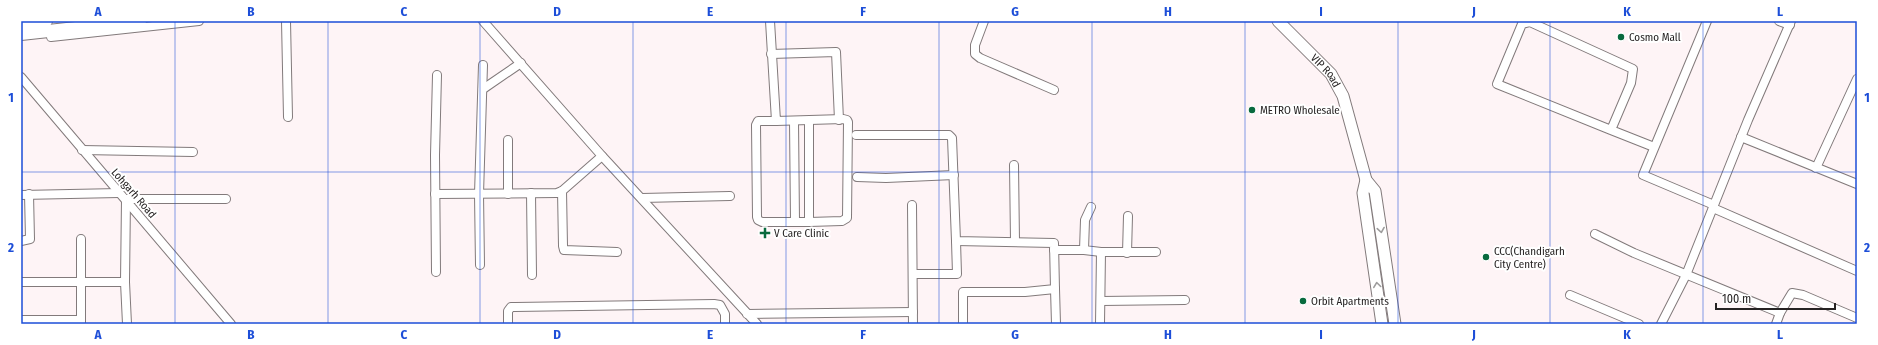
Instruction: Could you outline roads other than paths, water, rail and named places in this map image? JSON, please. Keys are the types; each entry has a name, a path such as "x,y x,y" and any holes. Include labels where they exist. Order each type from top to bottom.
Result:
{"highway":[{"path":"21,24 46,21"},
{"path":"21,34 140,21"}],"main road":[{"name":"VIP Road","path":"1278,21 1330,74 1343,96 1366,180"},
{"path":"1366,180 1362,193 1382,324"},
{"path":"1366,180 1375,191 1395,324"}],"street":[{"path":"21,40 199,21"},
{"path":"286,21 288,117"},
{"path":"483,21 602,156 757,324"},
{"path":"770,21 776,121"},
{"path":"984,21 975,45 975,54 980,58 1054,90"},
{"path":"1707,21 1643,175 1857,271"},
{"path":"1661,324 1686,274 1741,136 1790,23 1779,21"},
{"path":"1611,130 1631,83 1633,69 1530,22 1522,24 1497,84 1611,130 1654,147"},
{"path":"771,54 836,52 838,120"},
{"path":"483,89 521,63"},
{"path":"480,265 479,194 483,65"},
{"path":"436,272 435,194 437,75"},
{"name":"Lohgarh Road","path":"21,77 24,89 82,150 231,324"},
{"path":"1816,168 1846,102 1854,95 1857,79"},
{"path":"809,120 809,222"},
{"path":"809,120 847,120 848,122 847,218 842,221 762,222 758,220 757,217 756,125 758,121 794,122 809,120"},
{"path":"794,122 795,222"},
{"path":"856,135 949,135 952,138 957,274 912,274"},
{"path":"1741,136 1857,184"},
{"path":"508,140 508,194"},
{"path":"82,150 193,152"},
{"path":"435,194 508,194 562,191 602,156"},
{"path":"1014,165 1015,242"},
{"path":"857,177 886,178 954,175"},
{"path":"562,191 564,250 617,252"},
{"path":"21,241 30,239 25,195 119,193"},
{"path":"531,193 532,275"},
{"path":"642,198 730,196"},
{"path":"127,324 125,282 126,200 226,199"},
{"path":"912,205 913,324"},
{"path":"1084,250 1083,236 1085,220 1091,207"},
{"path":"1127,253 1128,216"},
{"path":"1595,234 1780,313"},
{"path":"21,320 81,322 81,239"},
{"path":"956,241 1054,243 1056,324"},
{"path":"1054,250 1084,250 1127,253 1156,252"},
{"path":"1100,324 1101,252"},
{"path":"21,282 125,282"},
{"path":"963,324 963,292 1025,292 1055,289"},
{"path":"1776,324 1780,313 1792,293 1803,295 1857,318"},
{"path":"1570,295 1639,324"},
{"path":"1101,301 1186,300"},
{"path":"508,324 508,311 511,307 714,304 720,305 724,310 725,324"},
{"path":"747,314 913,312"}],"place":[{"name":"Cosmo Mall","path":"1621,37"},
{"name":"METRO Wholesale","path":"1252,110"},
{"name":"V Care Clinic","path":"765,233"},
{"name":"CCC(Chandigarh City Centre)","path":"1486,257"},
{"name":"Orbit Apartments","path":"1303,301"}]}
